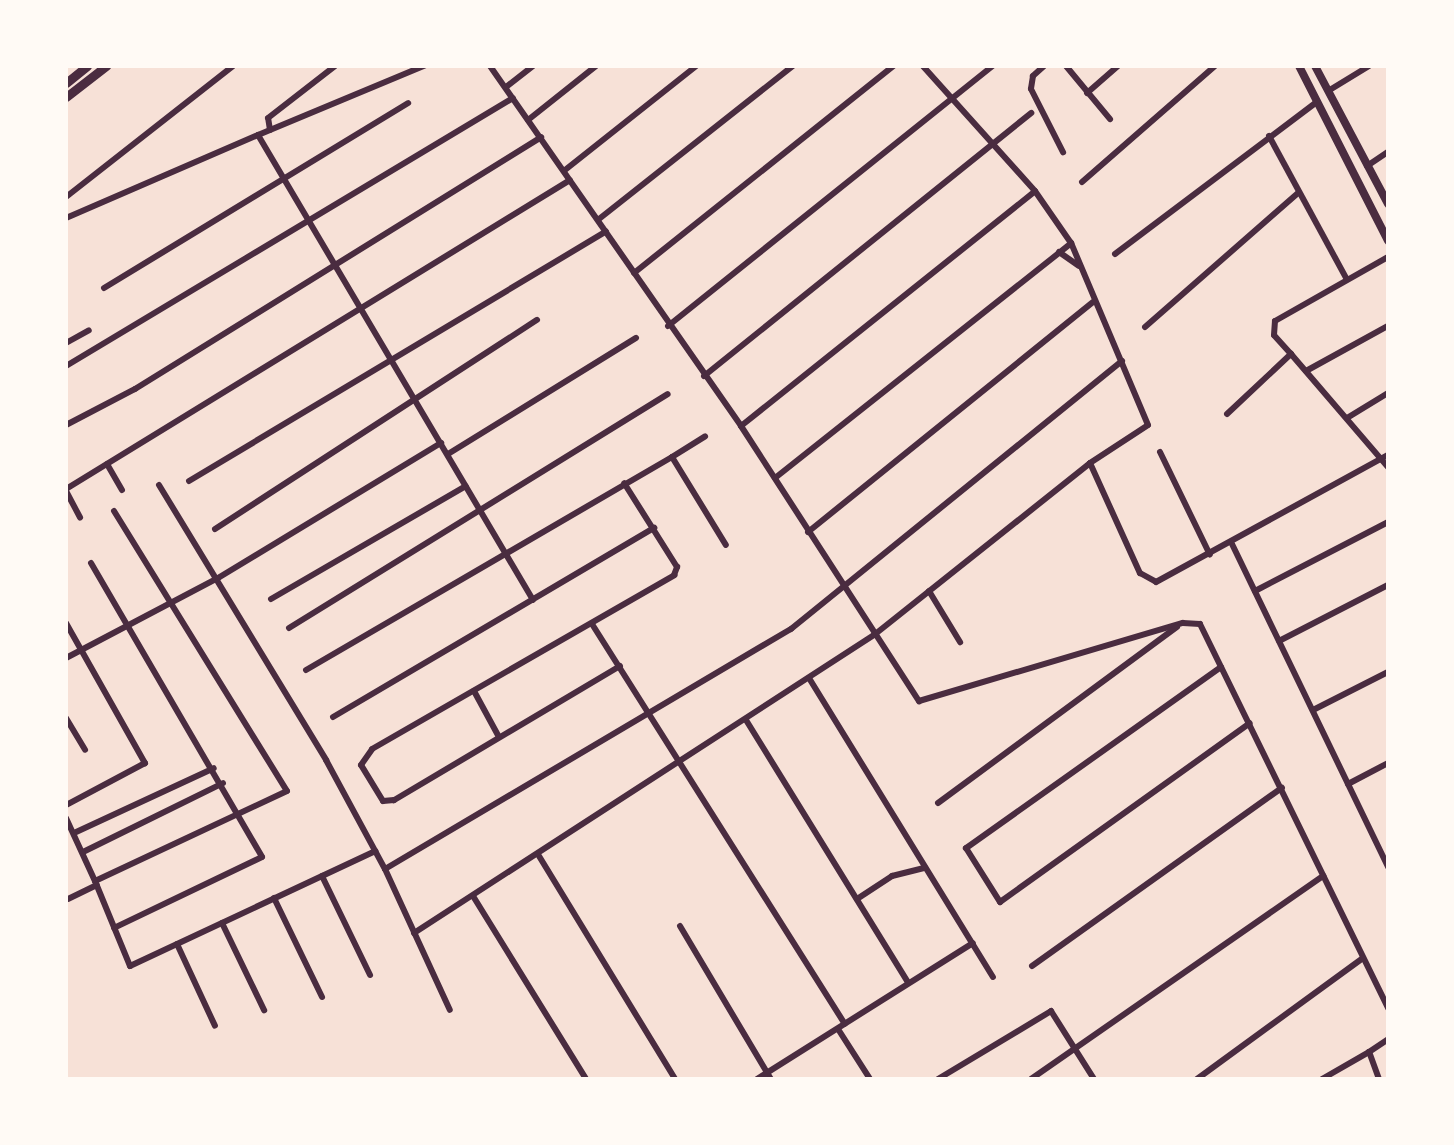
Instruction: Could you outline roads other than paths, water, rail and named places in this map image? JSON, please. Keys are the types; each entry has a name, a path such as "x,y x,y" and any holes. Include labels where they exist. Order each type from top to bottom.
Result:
{"main road":[{"path":"66,83 87,66"},
{"path":"66,97 106,66"},
{"path":"1299,66 1388,241"},
{"path":"1315,66 1388,204"}],"street":[{"path":"66,197 233,66"},
{"path":"270,130 268,118 335,66"},
{"path":"66,218 424,66"},
{"path":"490,66 599,219 668,326 741,426 841,588 914,697 926,702 1183,623 1200,624 1388,1008"},
{"path":"506,87 533,66"},
{"path":"528,120 596,66"},
{"path":"565,170 696,66"},
{"path":"599,219 793,66"},
{"path":"634,273 893,66"},
{"path":"414,933 539,856 874,635 1090,463 1148,425 1093,302 1071,243 1035,191 923,66"},
{"path":"668,326 992,66"},
{"path":"1044,66 1033,76 1031,89 1063,152"},
{"path":"1066,66 1110,119"},
{"path":"1087,93 1118,66"},
{"path":"1082,182 1215,66"},
{"path":"1328,91 1369,66"},
{"path":"66,366 513,98"},
{"path":"1115,254 1317,102"},
{"path":"104,288 408,103"},
{"path":"704,376 1031,113"},
{"path":"258,135 533,600"},
{"path":"1269,136 1346,278"},
{"path":"66,425 135,389 541,137"},
{"path":"1367,166 1388,152"},
{"path":"80,517 66,490 570,180"},
{"path":"741,426 1035,191"},
{"path":"1145,327 1298,193"},
{"path":"189,481 606,231"},
{"path":"775,478 1071,243"},
{"path":"1059,252 1079,266"},
{"path":"1388,257 1346,278 1275,321 1274,335 1385,457 1388,467"},
{"path":"808,532 1093,302"},
{"path":"215,529 417,402 537,320"},
{"path":"1306,371 1388,326"},
{"path":"66,343 89,330"},
{"path":"448,454 636,338"},
{"path":"1227,414 1291,354"},
{"path":"385,869 791,629 1122,361"},
{"path":"1347,418 1388,393"},
{"path":"289,628 668,394"},
{"path":"306,670 705,436"},
{"path":"66,658 218,578 441,443"},
{"path":"1160,452 1210,555"},
{"path":"672,457 726,545"},
{"path":"1090,463 1147,581 1156,582 1232,544 1385,457"},
{"path":"107,464 122,490"},
{"path":"620,666 394,800 383,801 361,765 372,749 674,575 677,567 624,483"},
{"path":"159,485 218,578 385,869 450,1010"},
{"path":"271,599 466,486"},
{"path":"68,899 287,791 173,601 114,511"},
{"path":"1255,591 1388,522"},
{"path":"333,717 654,528"},
{"path":"1232,544 1348,784 1385,851 1388,867"},
{"path":"91,563 223,783 262,857 114,928"},
{"path":"1279,641 1388,585"},
{"path":"929,591 960,642"},
{"path":"66,623 145,763 66,805"},
{"path":"938,803 1183,623"},
{"path":"592,624 682,763 870,1079"},
{"path":"1221,667 966,848 1000,902 1250,723"},
{"path":"1313,710 1388,672"},
{"path":"809,678 993,977"},
{"path":"474,691 499,737"},
{"path":"66,718 85,750"},
{"path":"746,720 908,982"},
{"path":"1348,784 1388,763"},
{"path":"74,833 214,768"},
{"path":"83,852 223,783"},
{"path":"1032,966 1282,788"},
{"path":"67,820 130,966 375,851"},
{"path":"539,856 675,1079"},
{"path":"857,899 892,876 925,868"},
{"path":"322,876 370,975"},
{"path":"1031,1079 1323,876"},
{"path":"473,896 586,1079"},
{"path":"274,898 322,997"},
{"path":"222,923 264,1010"},
{"path":"680,926 769,1076"},
{"path":"757,1079 769,1076 908,982 973,943"},
{"path":"177,944 215,1026"},
{"path":"1197,1079 1363,958"},
{"path":"938,1079 1051,1011 1094,1079"},
{"path":"1322,1079 1388,1039"},
{"path":"1369,1052 1379,1079"}]}
